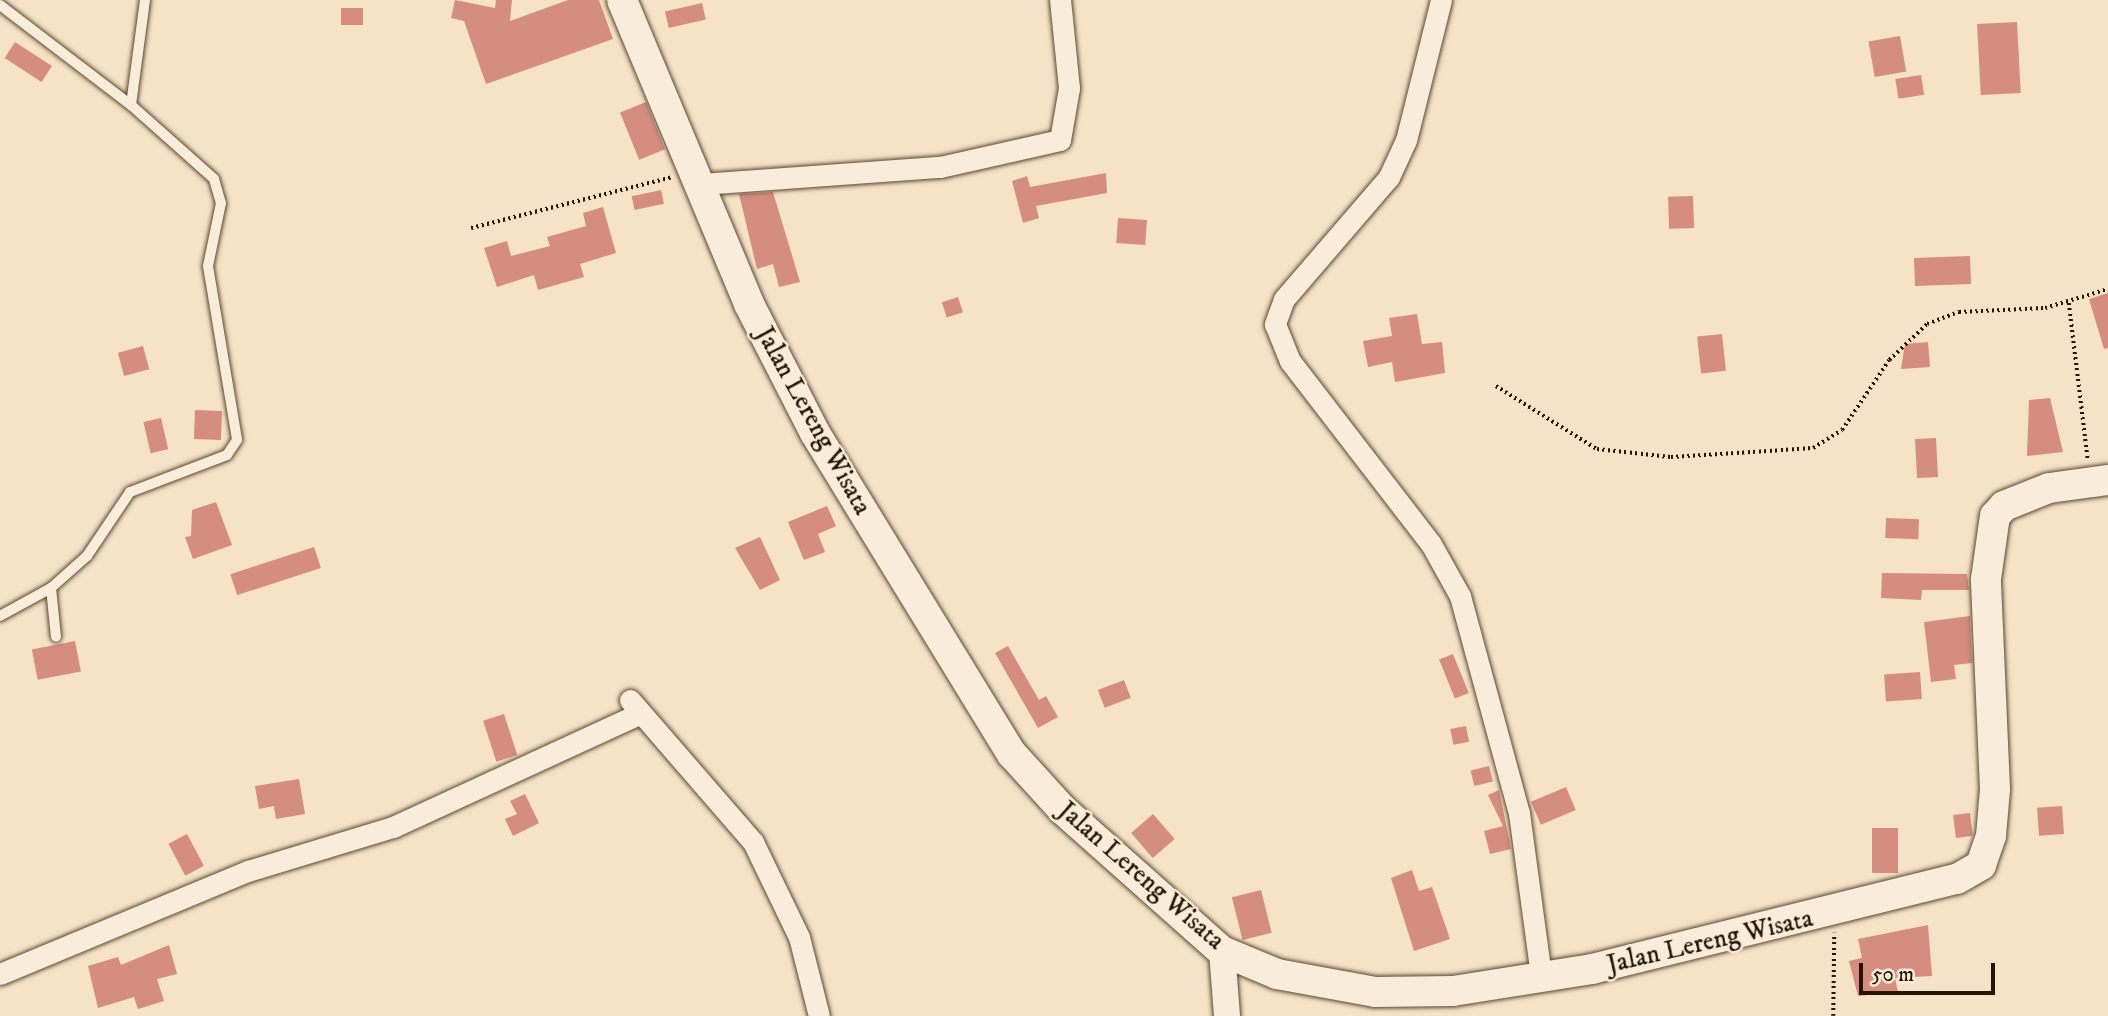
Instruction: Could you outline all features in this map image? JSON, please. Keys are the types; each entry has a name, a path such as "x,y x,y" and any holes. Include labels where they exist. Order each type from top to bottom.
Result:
{"main road":[{"name":"Jalan Lereng Wisata","path":"622,0 749,304 815,433 1006,745 1063,810 1222,951 1277,974 1375,992 1453,991 1541,976 1836,913 1957,879 1980,864 1995,789 1988,688 1990,532 2004,506 2049,488 2100,481"}],"street":[{"path":"698,178 940,167 1060,140 1069,88 1060,0"},
{"path":"1441,0 1406,140 1389,177 1284,299 1275,324 1290,361 1431,544 1460,596 1519,813 1541,976"},
{"path":"0,974 227,879 393,827 634,707 712,788 753,842 799,937 818,1016"},
{"path":"1222,951 1227,1016"}],"lane":[{"path":"131,104 145,0"},
{"path":"0,5 131,104 208,170 219,189 208,266 237,440 227,455 130,492 91,552 51,588 0,616"},
{"path":"51,588 56,637"}],"path":[{"path":"471,228 698,178"},
{"path":"1496,386 1597,449 1671,457 1813,448 1842,430 1889,360 1927,324 1959,312 2069,303 2108,289"},
{"path":"2069,303 2100,481"},
{"path":"1833,1016 1836,913"}],"building":[{"path":"455,0 495,8 496,0 512,0 510,21 568,0 599,0 613,39 486,84 464,21 451,18"},
{"path":"702,3 706,20 669,28 665,12"},
{"path":"341,8 363,8 363,25 341,25"},
{"path":"2017,22 2021,93 1981,95 1977,24"},
{"path":"1900,36 1906,71 1875,77 1868,42"},
{"path":"15,42 52,66 42,82 5,58"},
{"path":"1921,75 1924,95 1898,99 1895,79"},
{"path":"646,102 665,149 639,160 620,112"},
{"path":"1106,173 1107,193 1036,206 1039,218 1023,223 1012,181 1027,176 1030,187"},
{"path":"661,190 664,204 635,210 632,196"},
{"path":"773,192 800,282 779,287 773,264 757,269 739,194"},
{"path":"1693,196 1694,228 1669,229 1668,197"},
{"path":"603,207 616,253 580,264 584,277 538,290 534,275 497,287 484,248 507,241 511,256 550,246 547,237 586,226 583,213"},
{"path":"1118,218 1147,220 1145,245 1116,243"},
{"path":"1970,256 1971,284 1915,286 1914,258"},
{"path":"2108,293 2108,348 2104,349 2089,299"},
{"path":"958,297 963,312 947,317 942,302"},
{"path":"1417,314 1422,344 1442,342 1445,373 1395,382 1392,362 1368,367 1363,341 1392,336 1389,318"},
{"path":"1722,334 1726,371 1701,373 1697,337"},
{"path":"1928,342 1930,367 1901,369 1905,344"},
{"path":"143,346 149,369 124,376 118,353"},
{"path":"2050,398 2063,452 2027,456 2029,400"},
{"path":"195,410 222,411 221,440 194,439"},
{"path":"161,418 168,449 151,453 143,422"},
{"path":"1936,438 1938,477 1917,478 1915,439"},
{"path":"216,502 232,545 193,559 185,537 191,536 192,510"},
{"path":"827,506 836,526 818,534 825,552 804,560 788,522"},
{"path":"1886,518 1919,519 1918,539 1885,538"},
{"path":"760,537 780,580 760,590 735,548"},
{"path":"314,547 321,568 237,595 230,574"},
{"path":"1882,573 1967,574 1969,590 1922,590 1921,600 1881,598"},
{"path":"1970,616 1972,663 1954,665 1956,679 1931,682 1924,622"},
{"path":"75,641 81,671 38,680 32,649"},
{"path":"1008,646 1039,700 1046,696 1058,717 1038,728 995,653"},
{"path":"1453,654 1469,693 1455,699 1439,660"},
{"path":"1920,672 1922,699 1886,701 1884,675"},
{"path":"1124,680 1131,698 1105,708 1098,690"},
{"path":"504,714 517,755 496,762 483,721"},
{"path":"1466,726 1469,742 1453,745 1450,729"},
{"path":"1489,766 1493,782 1474,786 1471,771"},
{"path":"299,779 305,814 276,819 274,806 259,809 255,786"},
{"path":"1566,787 1576,810 1541,825 1531,802"},
{"path":"1499,790 1511,849 1490,854 1484,831 1503,826 1488,795"},
{"path":"525,794 539,823 513,836 505,819 517,814 510,801"},
{"path":"2062,806 2064,834 2039,836 2037,808"},
{"path":"1970,813 1973,836 1956,838 1953,815"},
{"path":"1153,814 1175,839 1153,858 1131,833"},
{"path":"1872,828 1898,828 1898,873 1872,873"},
{"path":"187,834 204,866 185,876 168,844"},
{"path":"1412,870 1419,891 1432,887 1450,939 1414,951 1391,878"},
{"path":"1261,890 1272,933 1243,940 1232,897"},
{"path":"1928,925 1932,976 1895,978 1898,992 1858,996 1849,961 1862,958 1858,939"},
{"path":"169,945 177,974 157,979 164,1001 138,1009 134,997 98,1008 88,966 118,957 121,965"}]}
